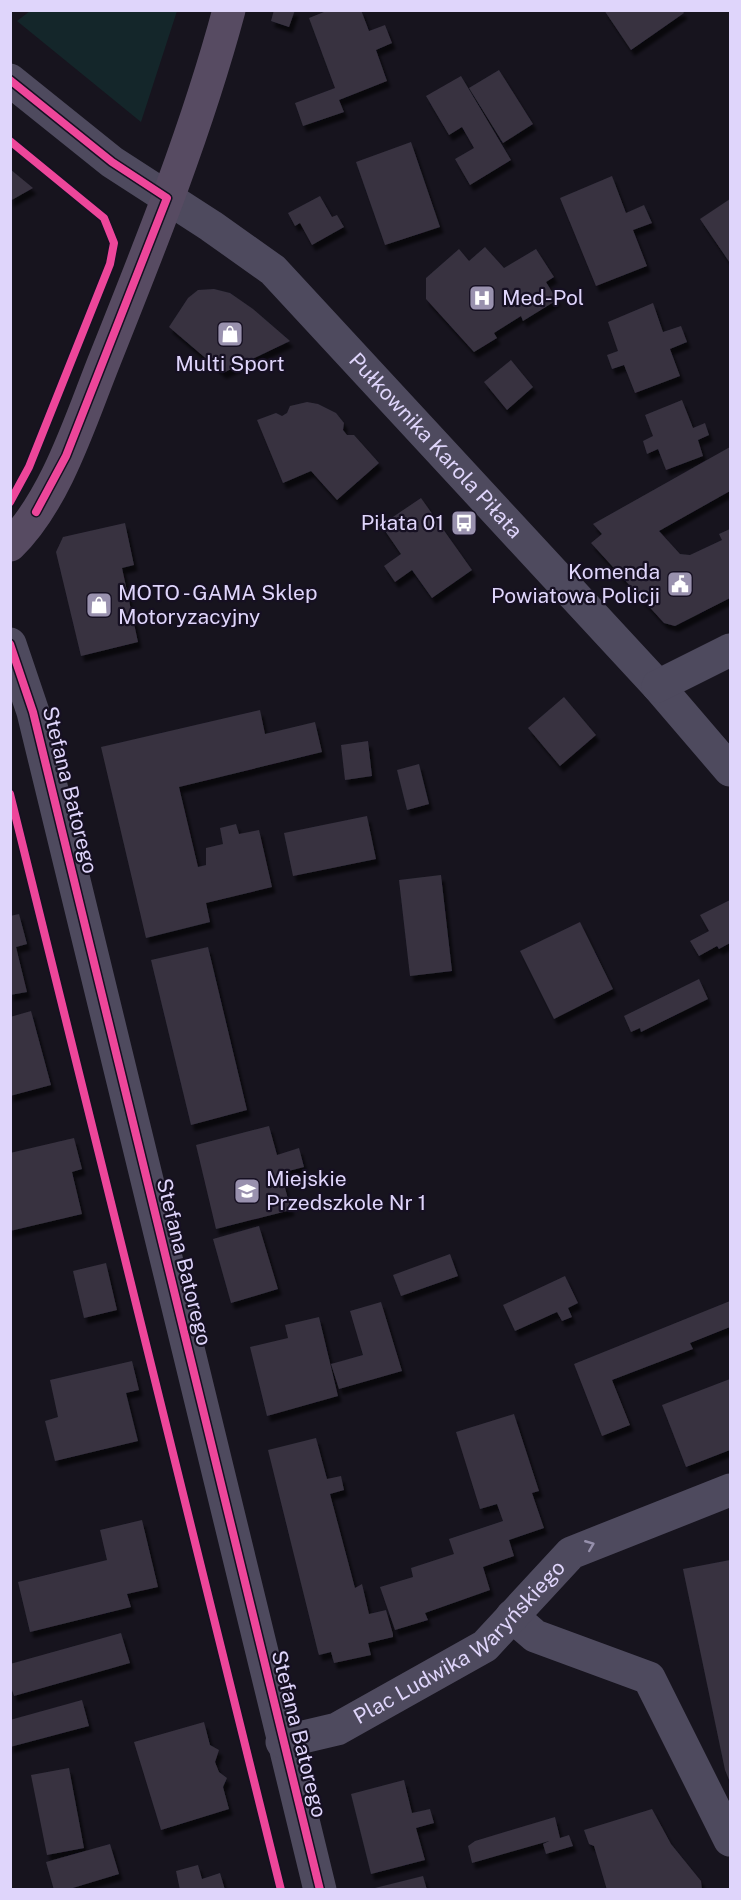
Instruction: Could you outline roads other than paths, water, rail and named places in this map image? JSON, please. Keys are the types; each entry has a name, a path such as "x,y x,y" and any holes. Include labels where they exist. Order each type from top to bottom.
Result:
{"main road":[{"path":"10,545 36,512 66,456 198,114 229,10"}],"street":[{"name":"Pułkownika Karola Piłata","path":"10,80 112,162 273,270 658,686 730,770"},
{"name":"Stefana Batorego","path":"10,644 33,712 282,1742 320,1890"},
{"path":"658,686 730,651"},
{"name":"Plac Ludwika Waryńskiego","path":"282,1742 337,1729 485,1646 571,1553 730,1490"},
{"path":"512,1616 536,1636 649,1678 730,1840"}],"place":[{"name":"Med-Pol","path":"482,298"},
{"name":"Multi Sport","path":"230,334"},
{"name":"Piłata 01","path":"464,523"},
{"name":"Komenda Powiatowa Policji","path":"680,584"},
{"name":"MOTO - GAMA Sklep Motoryzacyjny","path":"99,605"},
{"name":"Miejskie Przedszkole Nr 1","path":"247,1191"}]}
